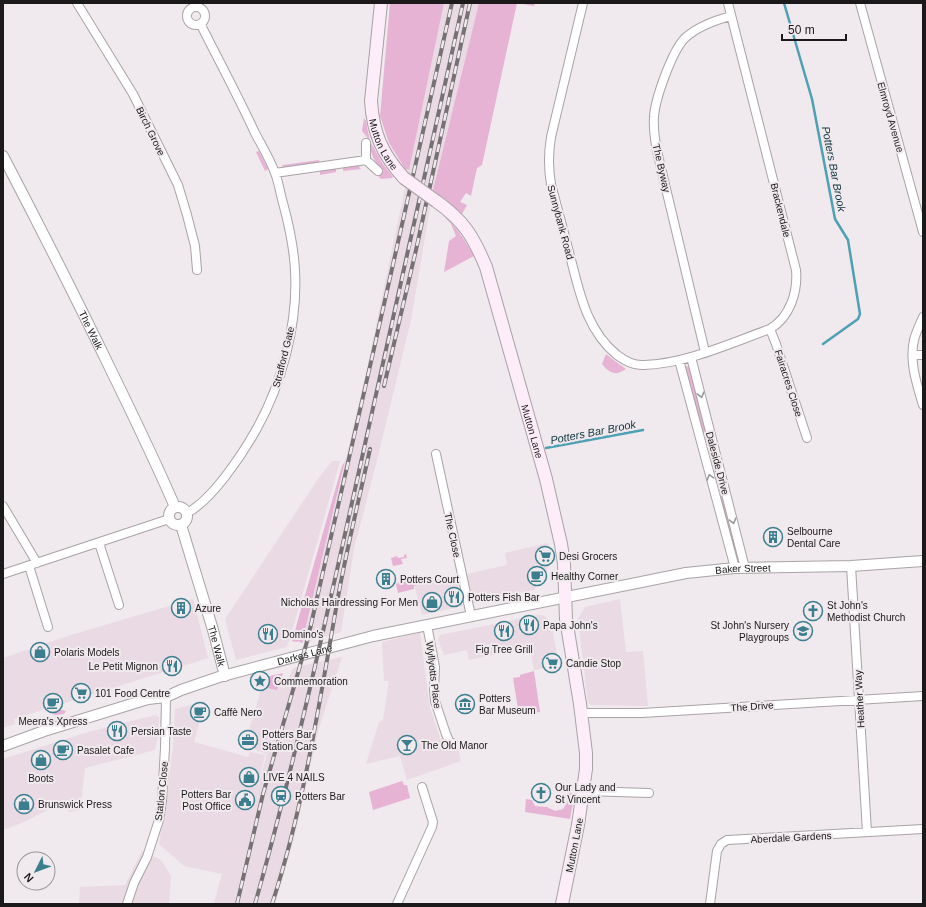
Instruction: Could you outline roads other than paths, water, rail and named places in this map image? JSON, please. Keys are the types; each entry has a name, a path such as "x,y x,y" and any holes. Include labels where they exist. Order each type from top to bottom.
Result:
{"main road":[{"name":"Mutton Lane","path":"381,3 371,101 372,117 380,144 387,157 404,178 457,217 476,244 486,267 546,478 561,544 565,574 566,619 586,753 584,791 562,904"}],"street":[{"name":"Birch Grove","path":"77,3 133,94 178,185 188,215 195,246 197,270"},
{"name":"Sunnybank Road","path":"583,3 551,137 548,159 551,184 586,313 602,340 618,356 632,364 644,366 691,357"},
{"name":"Brackendale","path":"691,357 775,326 781,320 791,303 797,282 796,270 728,3"},
{"name":"Elmroyd Avenue","path":"860,3 923,232"},
{"name":"Strafford Gate","path":"191,6 200,8 204,12 205,17 201,25 193,25 189,21 188,13 191,6"},
{"name":"The Byway","path":"705,352 657,151 654,117 658,98 676,48 692,33 709,24 731,16"},
{"name":"Strafford Gate","path":"187,513 204,501 247,447 271,400 280,376 286,353 294,307 295,271 291,237 275,173 201,25"},
{"path":"366,143 366,160 378,171"},
{"name":"The Walk","path":"3,156 89,325 163,478 175,507"},
{"path":"275,173 366,160"},
{"path":"923,317 914,341 913,354 914,372 923,405"},
{"name":"Fairacres Close","path":"770,329 807,438"},
{"path":"913,354 923,355"},
{"name":"Daleside Drive","path":"691,357 740,568"},
{"name":"Daleside Drive","path":"679,360 740,568"},
{"name":"The Close","path":"436,454 471,616"},
{"path":"3,506 33,564 48,627"},
{"path":"175,507 182,507 187,513 186,522 181,525 174,525 169,519 169,512 175,507"},
{"path":"3,574 169,519"},
{"name":"The Walk","path":"181,525 215,637 225,676"},
{"path":"99,543 119,605"},
{"name":"Baker Street","path":"565,596 686,573 740,568 852,566 923,561"},
{"name":"Heather Way","path":"852,566 867,832"},
{"name":"Darkes Lane","path":"3,746 44,731 148,699 166,697 181,690 225,676 373,636 565,596"},
{"name":"Wyllyotts Place","path":"426,625 435,667 434,689 436,701 449,741 455,745"},
{"name":"The Drive","path":"581,713 642,713 923,696"},
{"name":"Station Close","path":"127,904 134,883 147,857 159,820 162,801 166,697"},
{"path":"397,904 432,827 433,822 422,787"},
{"path":"584,791 648,793"},
{"name":"Aberdale Gardens","path":"710,904 717,850 721,844 727,840 923,829"}],"waterway":[{"name":"Potters Bar Brook","path":"784,3 812,99 835,219 848,240 860,314 858,319 823,344"},
{"name":"Potters Bar Brook","path":"546,448 643,430"}],"railway":[{"path":"237,904 263,794 308,638 452,3"},
{"path":"255,904 289,776 319,647 463,3"},
{"path":"384,386 416,250 470,3"},
{"path":"272,904 293,830 310,755 348,545 370,449"}],"place":[{"name":"Selbourne Dental Care","path":"773,537"},
{"name":"Desi Grocers","path":"545,556"},
{"name":"Healthy Corner","path":"537,576"},
{"name":"Potters Court","path":"386,579"},
{"name":"Potters Fish Bar","path":"454,597"},
{"name":"Nicholas Hairdressing For Men","path":"432,602"},
{"name":"Azure","path":"181,608"},
{"name":"St John's Methodist Church","path":"813,611"},
{"name":"Papa John's","path":"529,625"},
{"name":"Fig Tree Grill","path":"504,631"},
{"name":"St John's Nursery Playgroups","path":"803,631"},
{"name":"Domino's","path":"268,634"},
{"name":"Polaris Models","path":"40,652"},
{"name":"Candie Stop","path":"552,663"},
{"name":"Le Petit Mignon","path":"172,666"},
{"name":"Commemoration","path":"260,681"},
{"name":"101 Food Centre","path":"81,693"},
{"name":"Meera's Xpress","path":"53,703"},
{"name":"Potters Bar Museum","path":"465,704"},
{"name":"Caffè Nero","path":"200,712"},
{"name":"Persian Taste","path":"117,731"},
{"name":"Potters Bar Station Cars","path":"248,740"},
{"name":"The Old Manor","path":"407,745"},
{"name":"Pasalet Cafe","path":"63,750"},
{"name":"Boots","path":"41,760"},
{"name":"LIVE 4 NAILS","path":"249,777"},
{"name":"Our Lady and St Vincent","path":"541,793"},
{"name":"Potters Bar","path":"281,796"},
{"name":"Potters Bar Post Office","path":"245,800"},
{"name":"Brunswick Press","path":"24,804"}]}
